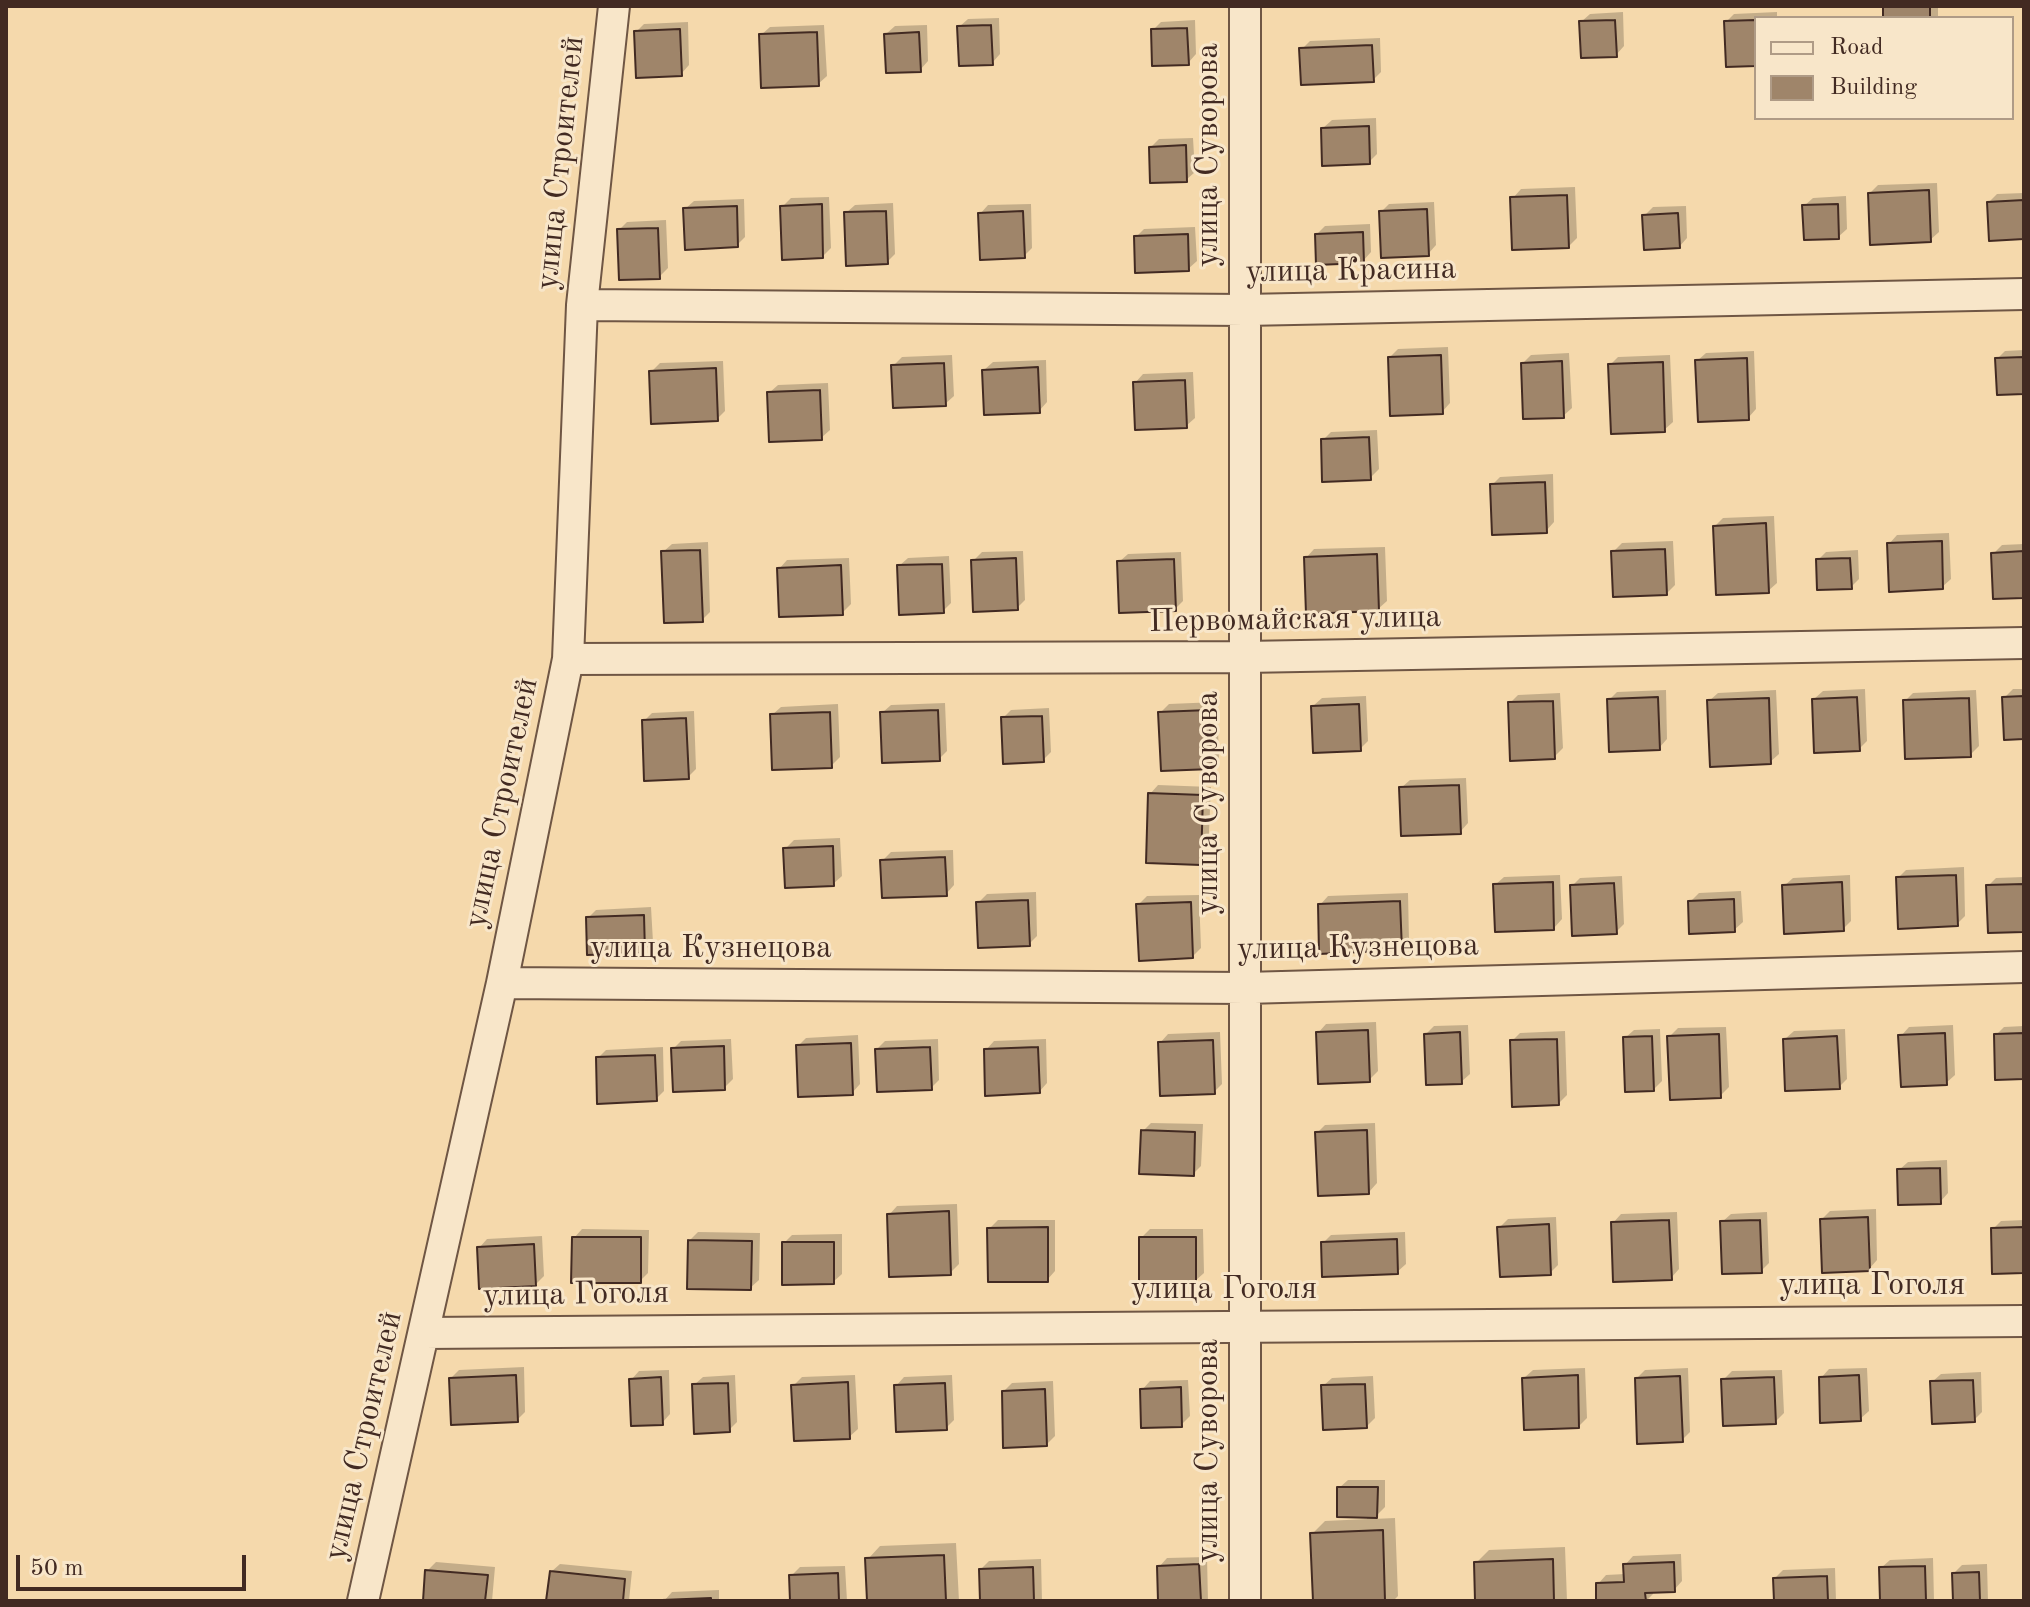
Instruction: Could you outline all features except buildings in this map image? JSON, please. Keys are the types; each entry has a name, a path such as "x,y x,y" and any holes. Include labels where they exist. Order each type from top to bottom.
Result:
{"street":[{"name":"улица Строителей","path":"363,1601 502,983 568,659 582,305 614,6"},
{"name":"улица Суворова","path":"1245,6 1245,1601"},
{"name":"улица Красина","path":"582,305 1245,310 2024,294"},
{"name":"Первомайская улица","path":"568,659 1245,657 2024,643"},
{"name":"улица Кузнецова","path":"502,983 1245,988 2024,967"},
{"name":"улица Гоголя","path":"424,1333 2024,1321"}]}
